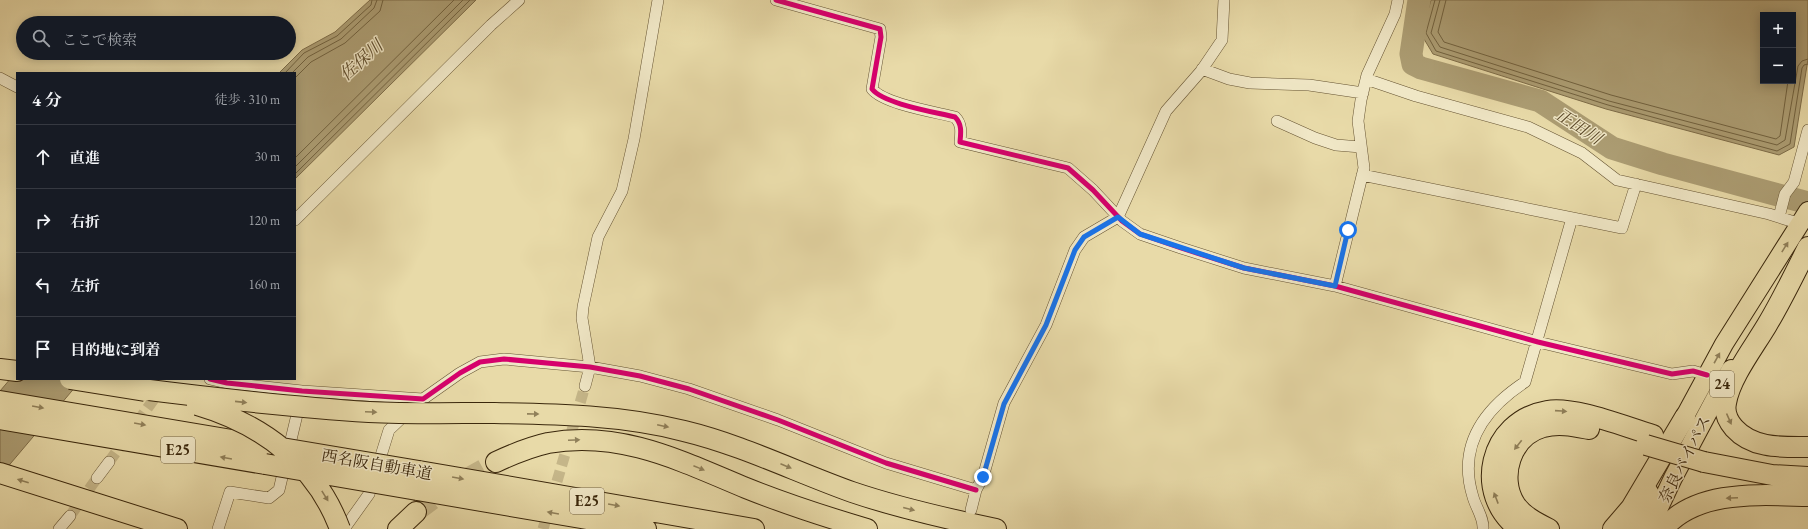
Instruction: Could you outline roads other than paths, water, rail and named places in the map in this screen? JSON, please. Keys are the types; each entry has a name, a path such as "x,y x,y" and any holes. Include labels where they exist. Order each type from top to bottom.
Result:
{"highway":[{"name":"奈良バイパス","path":"1684,416 1724,344 1805,219"},
{"name":"奈良バイパス","path":"1649,529 1673,478 1750,335 1808,247"},
{"path":"1808,247 1778,308 1738,374 1726,402 1728,418 1731,425 1742,435 1757,443 1808,464"},
{"path":"0,369 16,371"},
{"path":"77,380 240,402 313,408 371,412 600,416 647,422 685,431 765,457 873,499 936,516 996,529"},
{"path":"133,388 210,408 240,421 268,436 294,458 316,482 328,501 340,529"},
{"name":"西名阪自動車道","path":"0,401 102,418 266,455 418,481 754,529"},
{"path":"1519,529 1503,514 1492,488 1491,475 1497,449 1505,436 1519,423 1535,414 1548,411 1562,411 1598,418 1650,440"},
{"path":"1613,529 1631,508 1684,416"},
{"name":"24","path":"1632,529 1684,416"},
{"name":"西名阪自動車道","path":"0,419 92,435 266,455"},
{"path":"1549,529 1535,522 1516,505 1507,484 1507,472 1514,449 1522,440 1530,433 1555,425 1570,425 1650,440 1808,487"},
{"path":"496,462 523,450 554,442 570,440 595,440 619,443 647,449 674,458 786,504 867,529"},
{"path":"1788,456 1808,447"},
{"path":"1706,456 1748,460 1808,453"},
{"path":"1788,456 1808,458"},
{"path":"0,473 177,529"},
{"path":"1772,476 1808,477"},
{"name":"西名阪自動車道","path":"418,481 646,529"},
{"path":"1771,495 1808,487"},
{"path":"47,489 127,529"},
{"path":"1663,529 1669,522 1686,510 1704,502 1722,498 1771,495 1808,496"},
{"path":"398,529 416,512"}],"street":[{"path":"296,219 491,25 519,0"},
{"path":"585,386 590,367 582,318 582,307 598,237 622,191 634,139 658,0"},
{"path":"776,0 880,29 881,37 872,88 876,95 955,117 959,121 961,128 960,142 1068,168 1093,190 1118,217 1140,234 1237,266 1335,286 1538,342 1672,374 1693,371 1707,375"},
{"path":"971,510 976,490 983,477 1004,404 1046,325 1075,250 1084,237 1118,217 1166,110 1202,69 1222,40 1224,0"},
{"path":"1335,286 1364,168 1358,121 1362,93 1366,79 1395,14 1398,0"},
{"path":"1202,69 1229,79 1250,83 1309,85 1362,93"},
{"path":"0,78 16,86"},
{"path":"1366,79 1416,96 1528,127 1582,153 1617,180 1779,217 1805,219"},
{"path":"1277,121 1315,138 1336,144 1361,147"},
{"path":"1779,217 1785,194 1794,182 1808,130"},
{"path":"1362,175 1622,228 1636,184"},
{"path":"1483,529 1484,524 1472,497 1469,476 1469,457 1476,432 1490,411 1506,395 1525,382 1538,342 1572,218"},
{"path":"344,529 368,494 389,430 423,398 460,373 480,362 504,359 590,367 640,376 689,388 778,420 886,463 976,490"},
{"path":"154,399 167,380"},
{"path":"214,380 227,383 302,391 423,398"},
{"path":"218,529 230,492 269,498 279,490 302,391"},
{"path":"97,478 110,462"},
{"path":"59,529 70,516"}],"water":[{"name":"佐保川","path":"370,0 476,0 296,178 296,72 280,72 292,60 296,60 296,56 302,50 335,32"},
{"path":"1431,0 1808,0 1808,59 1794,147 1779,155 1606,109 1433,54 1421,34"},
{"path":"16,372 16,380 81,380 0,476 0,391"}],"waterway":[{"name":"正田川","path":"1419,0 1411,54 1413,64 1421,68 1540,101 1612,148 1663,164 1808,203"}],"tunnel":[{"path":"543,529 585,386"},
{"path":"109,462 154,399"},
{"path":"416,512 447,489 496,462"},
{"path":"70,516 97,478"}]}
